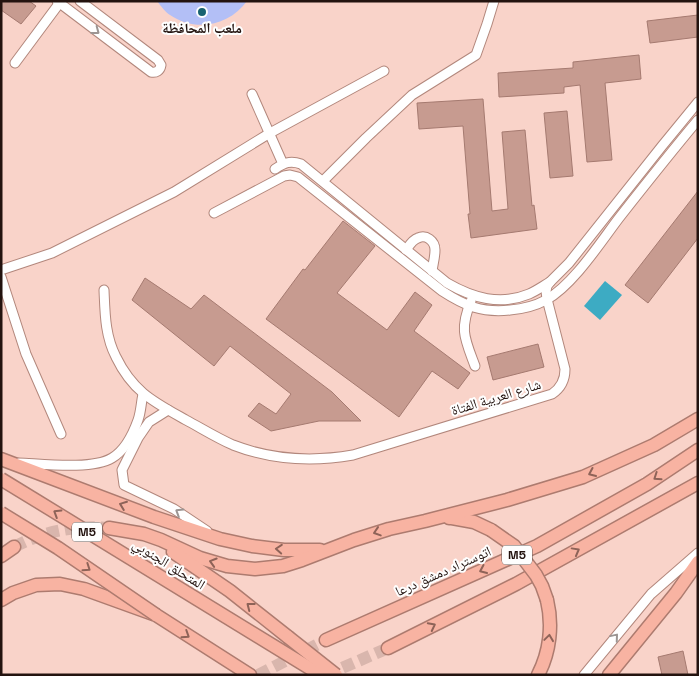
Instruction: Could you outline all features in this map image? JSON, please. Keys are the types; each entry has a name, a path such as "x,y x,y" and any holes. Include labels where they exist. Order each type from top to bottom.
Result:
{"highway":[{"path":"109,528 144,534 213,563 255,569 283,566 389,528 425,521 507,500 583,477 654,445 698,419"},
{"name":"اتوستراد دمشق درعا","path":"326,640 537,546 647,484 698,450"},
{"path":"6,461 154,517 220,539 276,549 328,550"},
{"name":"المتحلق الجنوبي","path":"1,479 321,675"},
{"name":"M5","path":"388,648 516,584 698,483"},
{"path":"679,495 698,494"},
{"path":"1,513 58,548 156,615 250,675"},
{"path":"425,521 452,518 474,522 491,530 514,546 536,575 547,600 550,626 549,642 538,675"},
{"path":"144,534 230,591 336,675"},
{"path":"1,556 14,547"},
{"path":"610,675 676,594 698,562"},
{"path":"1,600 13,593 36,585 60,584 107,596 156,615"}],"street":[{"path":"15,64 59,2 151,72 159,70 161,65 158,60 80,1"},
{"path":"323,182 412,95 476,55 494,1"},
{"path":"1,270 52,253 174,192 270,133 384,71"},
{"path":"252,94 270,133 279,167 286,162 299,163 447,283 473,296 501,299 517,298 530,294 550,282 569,263 698,102"},
{"path":"214,213 284,176 298,177 456,300 484,310 514,310 532,306 547,299 578,272 670,153 696,125"},
{"path":"662,146 670,153"},
{"path":"394,253 412,241 425,237 434,244 435,252 432,271"},
{"path":"1,277 26,354 61,434"},
{"name":"شارع العربية الفتاة","path":"104,290 106,327 110,344 131,381 143,394 215,436 252,451 292,459 320,459 354,455 373,450 557,391 564,381 565,369 547,299 547,286 550,282"},
{"path":"473,296 464,326 464,336 475,366"},
{"path":"143,394 134,437 123,466 124,484 174,509 220,539"},
{"path":"6,461 72,465 98,463 111,459 148,422 168,410"},
{"path":"584,675 651,594 698,553"}],"shaded area":[{"name":"ملعب المحافظة","path":"157,1 247,1 240,9 222,21 201,25 180,21 168,14"},
{"path":"605,281 622,295 600,320 584,306"}],"building":[{"path":"1,1 29,1 36,6 21,24 1,10"},
{"path":"698,15 698,37 650,43 647,21"},
{"path":"639,55 641,79 605,83 612,160 587,162 580,85 564,87 564,93 499,97 498,73 573,68 573,62"},
{"path":"483,99 492,211 508,209 502,132 525,130 532,206 534,205 537,229 471,238 463,126 419,129 417,103"},
{"path":"567,111 573,176 550,178 544,113"},
{"path":"698,191 698,238 648,303 625,285"},
{"path":"343,221 375,246 337,293 387,330 415,292 432,305 414,331 470,373 458,389 432,371 399,417 266,319 303,269 305,270"},
{"path":"145,278 191,309 204,295 332,392 361,421 319,421 271,431 248,416 259,403 276,414 291,394 230,346 214,366 132,300"},
{"path":"538,344 544,367 493,380 487,357"},
{"path":"683,651 688,675 662,675 658,657"}],"tunnel":[{"path":"14,547 25,541 60,530 84,527 109,528"},
{"path":"258,675 326,640"},
{"path":"326,675 388,648"}],"place":[{"name":"ملعب المحافظة","path":"202,12"}]}
